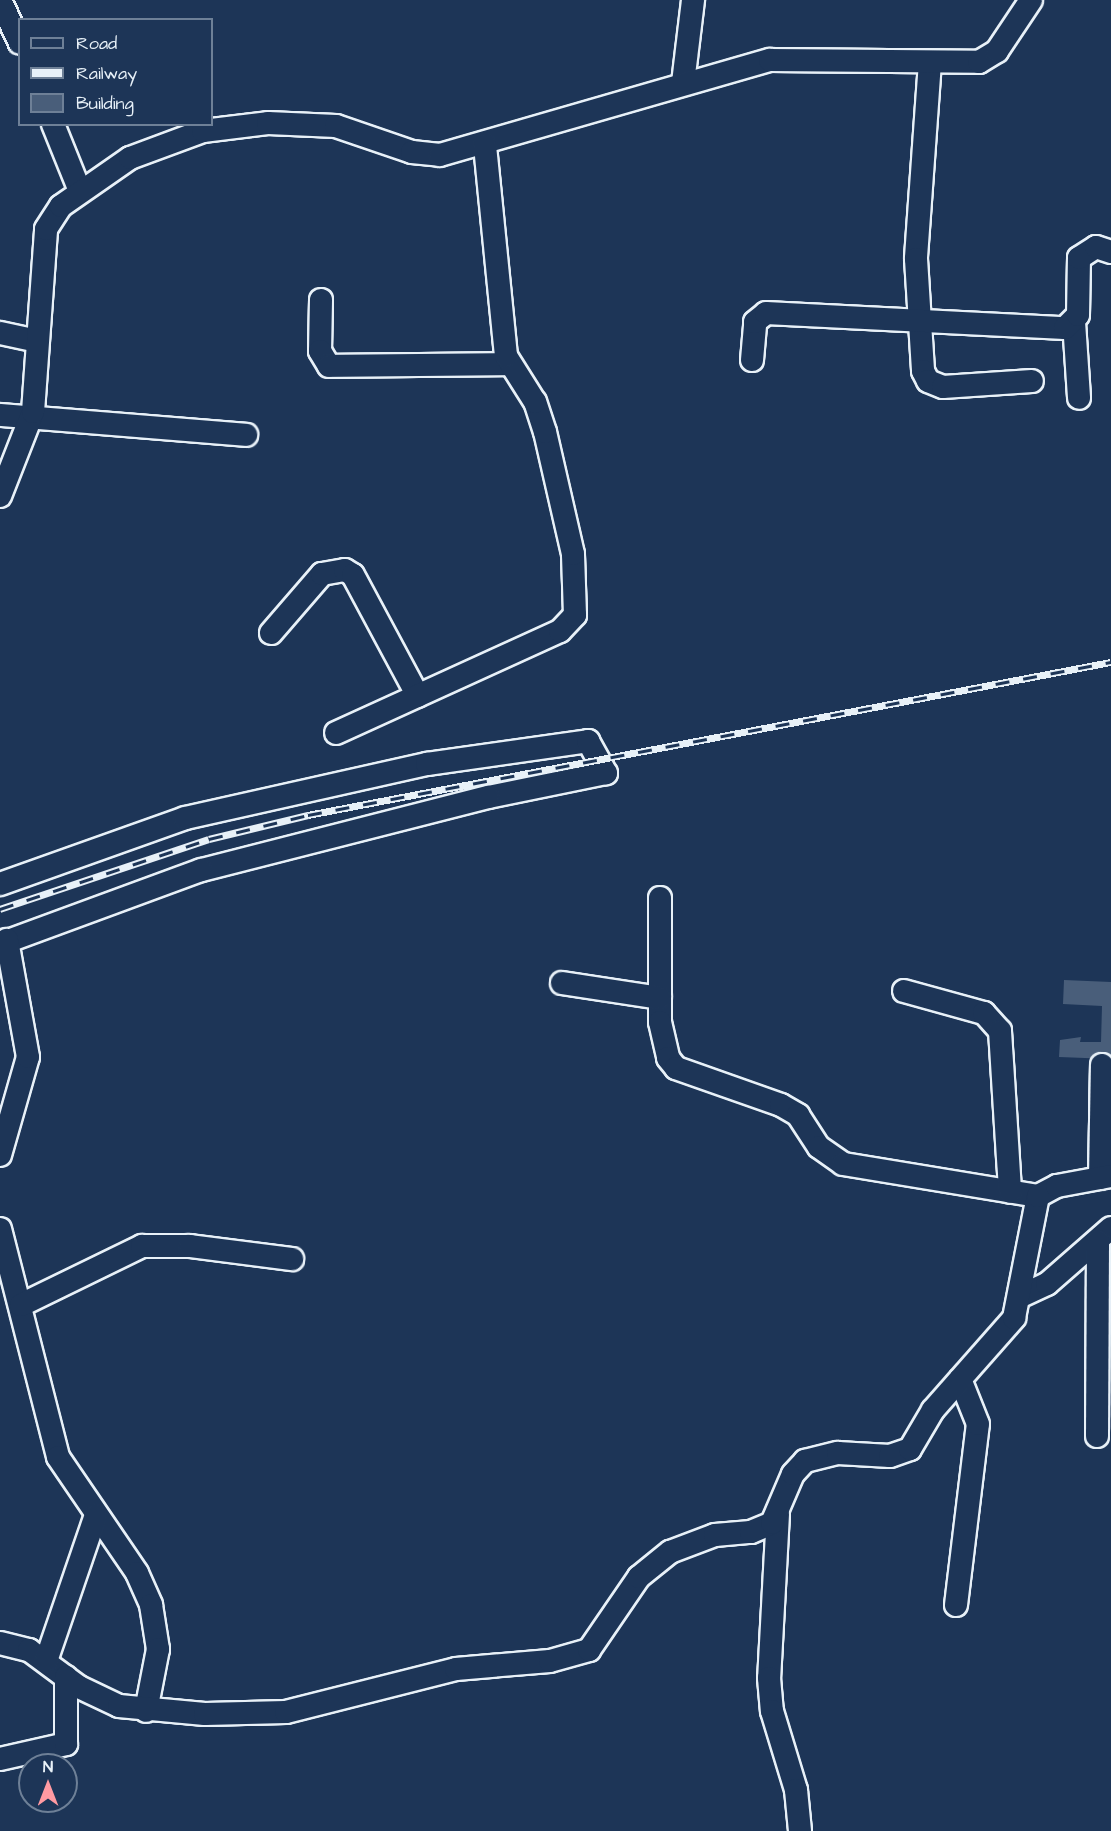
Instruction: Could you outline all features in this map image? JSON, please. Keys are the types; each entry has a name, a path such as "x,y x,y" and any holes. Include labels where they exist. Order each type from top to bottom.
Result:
{"street":[{"path":"0,0 18,39"},
{"path":"682,83 693,0"},
{"path":"0,496 30,420 46,229 80,191 130,158 223,127 328,125 424,155 485,145 682,83 789,59 930,62 988,60 1031,0"},
{"path":"930,62 917,320 920,360 928,381 959,388 1032,381"},
{"path":"54,126 80,191"},
{"path":"336,733 560,631 575,615 573,554 550,452 535,402 509,364 485,145"},
{"path":"1079,398 1074,322 1079,258 1096,248 1111,252"},
{"path":"321,300 320,351 329,366 509,364"},
{"path":"752,360 755,322 766,313 917,320 1056,330 1074,322"},
{"path":"0,333 37,341"},
{"path":"0,415 30,420 246,435"},
{"path":"271,633 322,574 345,570 353,575 418,696"},
{"path":"0,884 185,818 427,764 588,741 606,774 488,797 282,854 201,870 3,942 28,1057 0,1155"},
{"path":"660,898 660,998 664,1042 676,1068 780,1105 798,1115 832,1158 861,1169 1038,1196 1057,1186 1106,1177 1102,1065"},
{"path":"562,983 660,998"},
{"path":"904,991 984,1012 1000,1031 1010,1192"},
{"path":"800,1831 796,1790 772,1712 769,1678 778,1514 793,1474 805,1461 838,1452 890,1456 910,1449 960,1379 1008,1328 1021,1296 1038,1196"},
{"path":"0,1229 58,1457 136,1573 151,1605 158,1649 146,1711"},
{"path":"1021,1296 1047,1284 1105,1234"},
{"path":"1097,1436 1105,1234"},
{"path":"21,1305 142,1246 190,1246 292,1259"},
{"path":"956,1605 978,1424 960,1379"},
{"path":"0,1643 46,1661 98,1698 146,1711 263,1714 342,1699 456,1669 550,1661 589,1650 639,1577 670,1551 715,1535 764,1529 778,1514"},
{"path":"46,1661 96,1515"},
{"path":"0,1759 66,1744 66,1677"}],"building":[{"path":"1064,980 1111,982 1111,1059 1059,1057 1060,1040 1081,1037 1080,1042 1101,1042 1102,1006 1063,1004"}],"railway":[{"path":"0,909 209,839 308,815 1111,662"}]}
